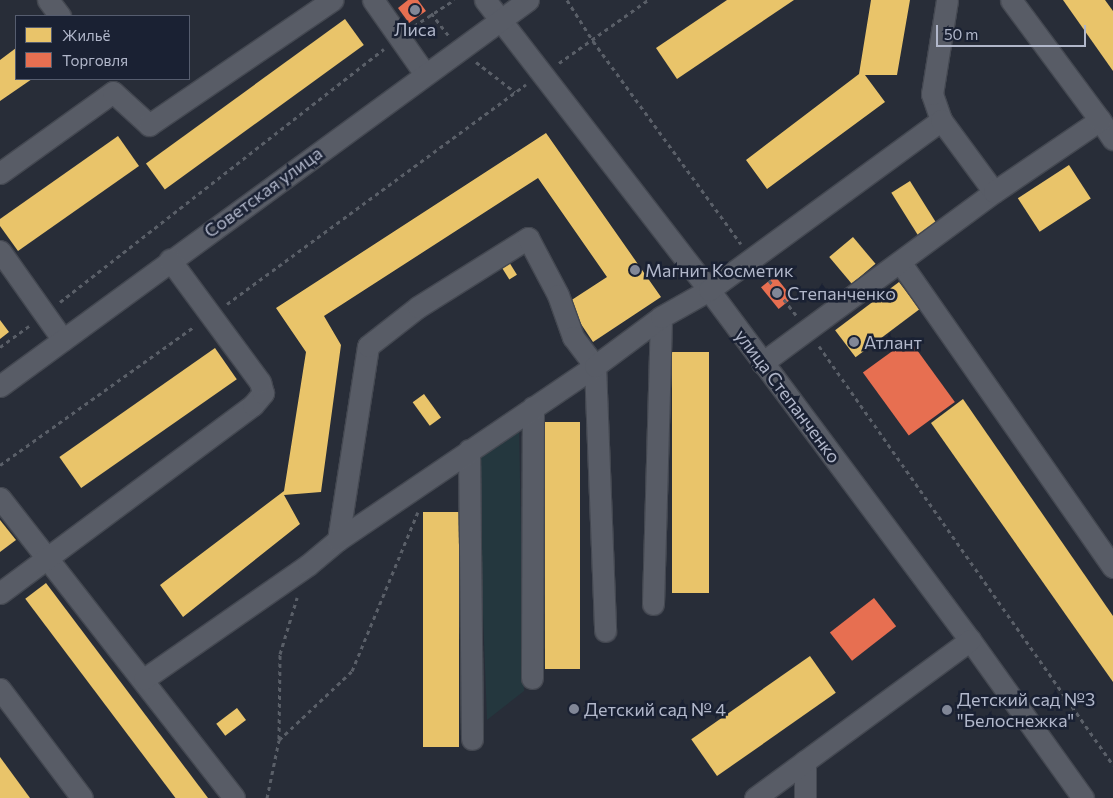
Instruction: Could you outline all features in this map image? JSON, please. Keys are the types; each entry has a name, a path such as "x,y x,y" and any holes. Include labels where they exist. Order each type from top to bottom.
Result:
{"street":[{"path":"48,0 59,15"},
{"path":"0,173 109,85 149,125 332,0"},
{"path":"373,0 425,74"},
{"name":"улица Степанченко","path":"485,0 541,75 709,290 970,640 1083,798"},
{"name":"Советская улица","path":"0,386 528,0"},
{"path":"947,0 932,94 941,120 994,192"},
{"path":"1011,0 1113,139"},
{"path":"144,679 308,565 338,540 595,366 661,317 709,290 752,260 941,120"},
{"path":"762,363 994,192 1100,120"},
{"path":"338,540 368,346 418,307 528,238 558,295 573,337 595,366 604,631"},
{"path":"0,251 63,340"},
{"path":"0,593 45,557 253,405 263,393 260,382 170,260"},
{"path":"900,262 1113,567"},
{"path":"653,604 661,317"},
{"path":"532,678 533,407"},
{"path":"469,450 472,739"},
{"path":"0,498 45,557 144,679 234,798"},
{"path":"755,798 970,640"},
{"path":"0,689 82,798"},
{"path":"805,761 805,798"}],"path":[{"path":"0,347 45,314 399,37 454,0"},
{"path":"567,0 593,41 752,260 807,328 1113,765"},
{"path":"0,465 648,0"},
{"path":"279,740 352,671 432,477"},
{"path":"267,798 279,740 280,654 308,565"}],"shaded area":[{"path":"519,427 524,691 487,720 477,456"}],"building: Жильё":[{"path":"727,0 794,0 677,79 656,48"},
{"path":"871,0 910,0 897,75 865,75 885,102 767,189 746,160 859,74"},
{"path":"1063,0 1105,0 1113,11 1113,71"},
{"path":"345,19 364,45 165,189 146,164"},
{"path":"15,49 15,80 31,80 0,101 0,60"},
{"path":"546,133 661,297 593,342 567,303 607,277 538,178 324,316 341,345 321,492 284,495 300,524 183,617 160,585 284,491 306,352 276,308"},
{"path":"118,136 139,166 18,251 0,226 0,219"},
{"path":"1069,165 1091,199 1040,232 1018,198"},
{"path":"910,181 938,225 919,237 891,193"},
{"path":"853,237 875,264 852,284 829,257"},
{"path":"509,262 517,275 509,279 501,267"},
{"path":"899,282 919,309 856,357 835,330"},
{"path":"0,320 9,332 0,339"},
{"path":"215,348 237,379 81,488 59,457"},
{"path":"672,352 709,352 709,593 672,593"},
{"path":"424,394 441,417 430,426 413,402"},
{"path":"963,399 1113,616 1113,682 931,423"},
{"path":"545,422 580,422 580,669 545,669"},
{"path":"423,512 459,512 459,747 423,747"},
{"path":"0,520 16,540 0,552"},
{"path":"46,583 208,798 175,798 25,599"},
{"path":"810,656 836,693 717,776 691,739"},
{"path":"237,708 246,720 225,736 216,724"},
{"path":"0,757 30,798 0,798"}],"building: Торговля":[{"path":"408,0 418,0 426,11 409,23 398,8"},
{"name":"Степанченко","path":"775,276 793,298 779,309 761,287"},
{"path":"909,339 955,402 909,436 863,373"},
{"path":"874,598 896,626 852,661 830,632"}],"place":[{"name":"Лиса","path":"415,10"},
{"name":"Магнит Косметик","path":"635,270"},
{"name":"Степанченко","path":"777,293"},
{"name":"Атлант","path":"854,342"},
{"name":"Детский сад № 4","path":"574,709"},
{"name":"Детский сад №3 \"Белоснежка\"","path":"947,710"}]}
